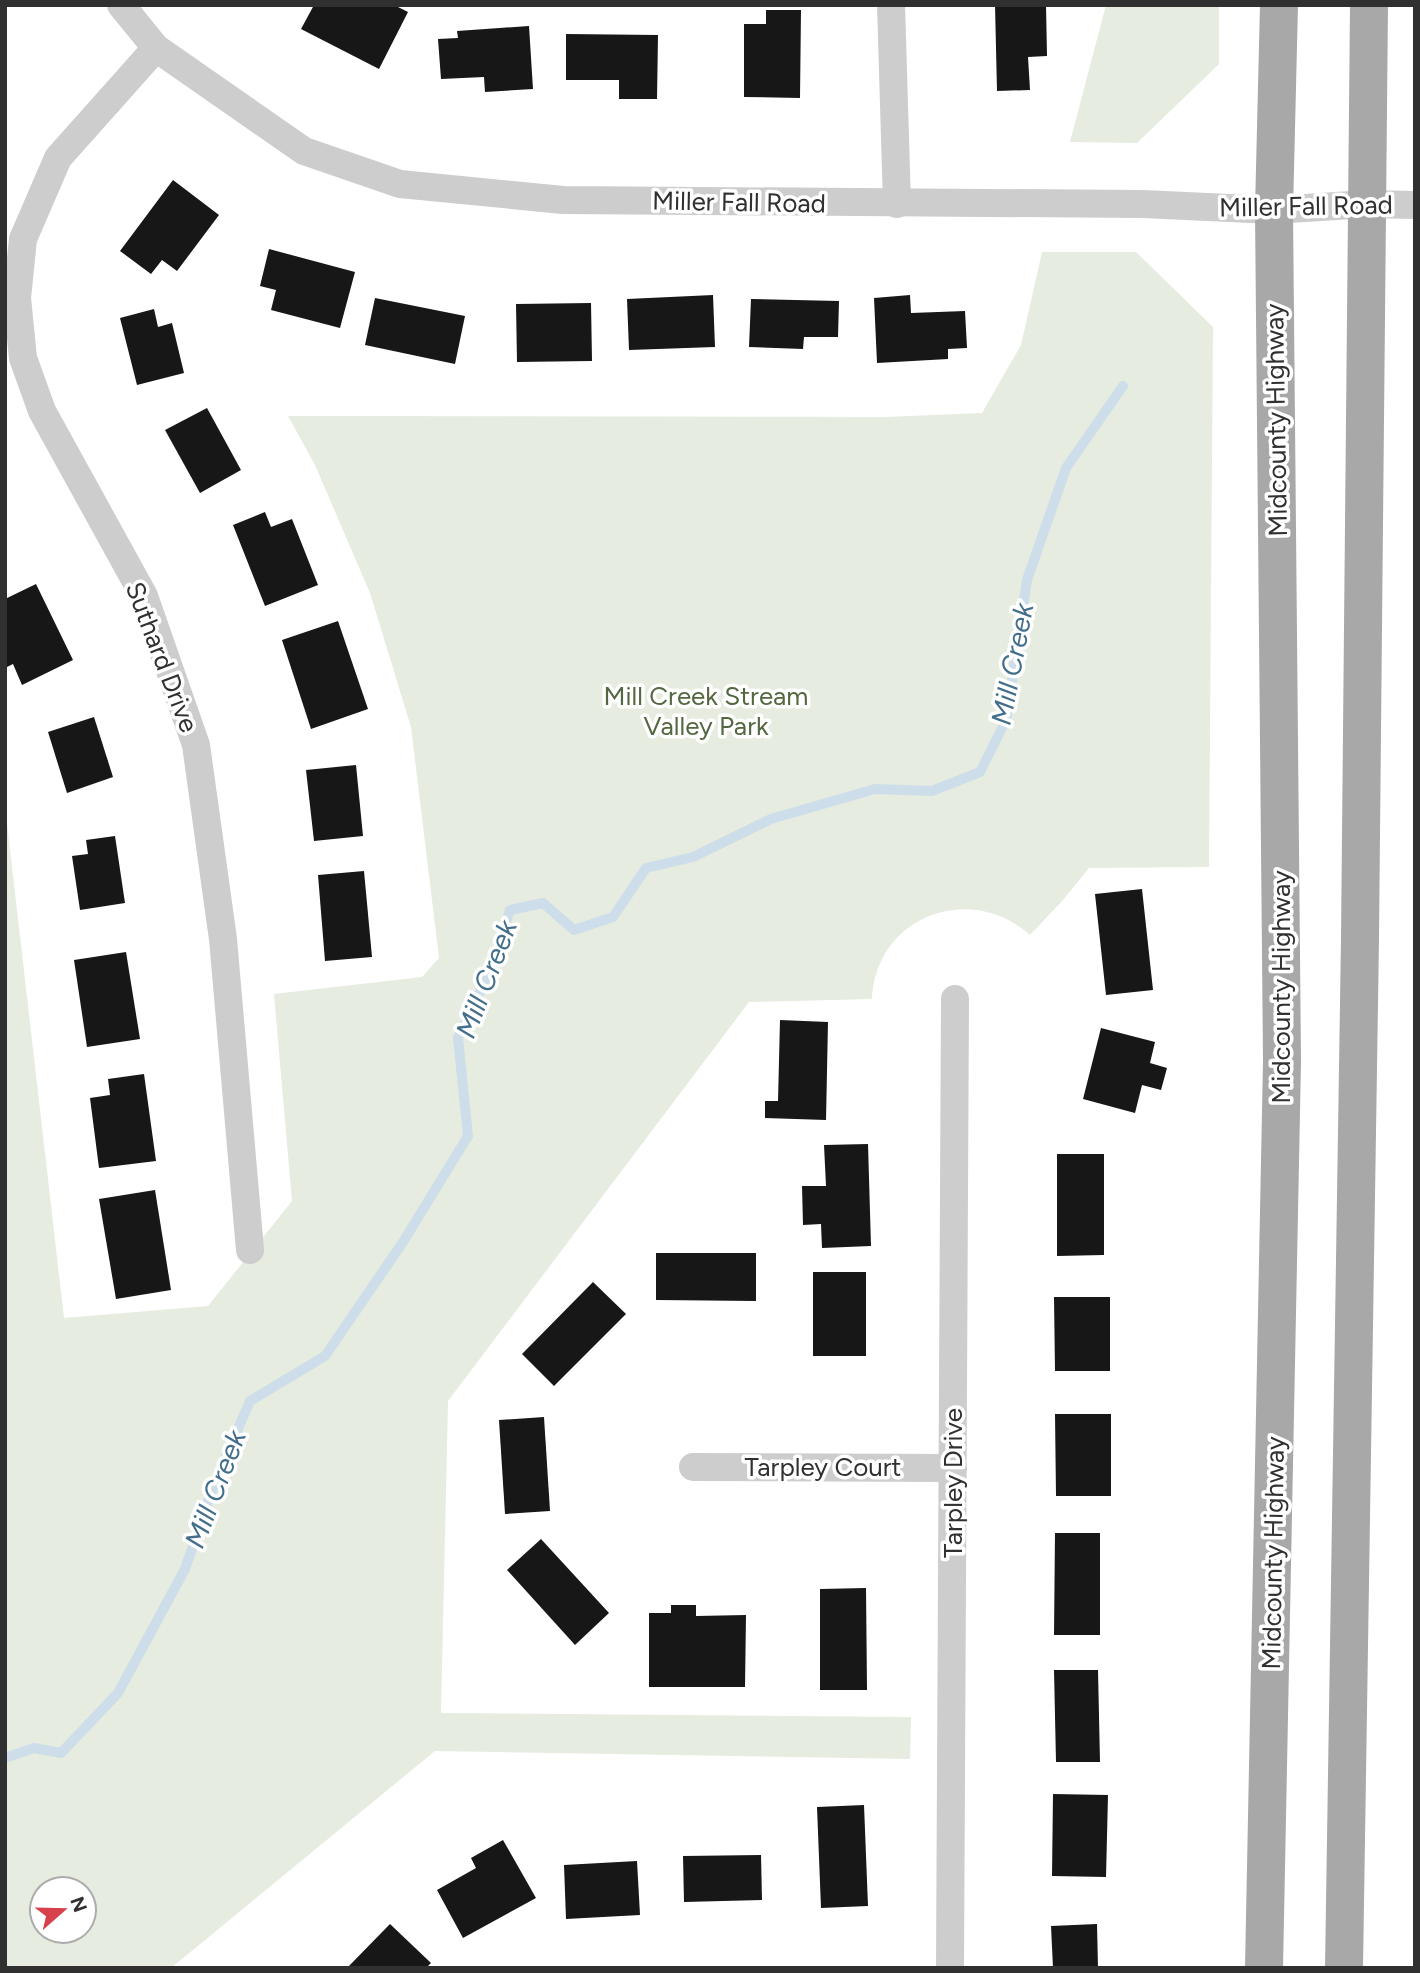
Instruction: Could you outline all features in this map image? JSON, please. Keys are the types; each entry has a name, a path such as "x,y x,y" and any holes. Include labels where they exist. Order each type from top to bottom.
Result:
{"main road":[{"name":"Midcounty Highway","path":"1264,1968 1282,1061 1275,210 1279,5"},
{"path":"1344,1968 1360,981 1369,5"}],"street":[{"name":"Miller Fall Road","path":"121,5 156,48 304,151 400,184 563,200 1143,205 1275,210 1367,204 1415,205"},
{"path":"891,5 897,204"},
{"name":"Suthard Drive","path":"156,48 58,158 23,239 17,298 23,358 42,411 144,596 196,745 223,939 250,1250"},
{"name":"Tarpley Drive","path":"950,1968 955,999"},
{"name":"Tarpley Court","path":"693,1466 953,1468"}],"green space":[{"path":"1106,5 1219,5 1219,64 1137,143 1070,142"},
{"name":"Mill Creek Stream Valley Park","path":"1042,252 1136,252 1213,327 1209,867 1089,868 1030,935 1006,919 980,911 954,910 930,916 908,928 890,947 877,970 872,999 749,1002 448,1401 441,1713 911,1717 910,1759 435,1751 171,1968 5,1968 5,806 64,1318 208,1306 292,1201 274,994 422,977 439,958 411,727 370,593 315,465 288,416 886,417 982,413 1021,345"}],"building":[{"path":"314,5 394,5 408,12 379,69 301,29"},
{"path":"995,5 1046,5 1047,56 1028,57 1030,90 997,91"},
{"path":"766,10 801,10 800,98 744,97 744,24 766,24"},
{"path":"529,26 533,89 485,92 484,77 441,79 438,39 458,38 457,31"},
{"path":"566,34 658,35 657,99 619,99 619,80 566,80"},
{"path":"173,180 219,215 177,271 162,260 151,274 120,251"},
{"path":"269,249 355,272 340,328 271,310 276,290 260,286"},
{"path":"713,295 715,347 629,350 627,299"},
{"path":"910,295 911,313 965,311 967,348 948,349 948,359 877,363 874,298"},
{"path":"375,298 465,316 455,364 365,345"},
{"path":"751,299 839,301 838,337 804,337 803,349 749,347"},
{"path":"591,303 592,361 517,362 516,304"},
{"path":"154,309 158,327 172,323 184,373 137,385 120,318"},
{"path":"207,408 241,470 200,493 165,430"},
{"path":"265,512 271,527 292,519 318,585 265,606 233,525"},
{"path":"36,584 73,660 22,685 13,664 5,668 5,599"},
{"path":"338,621 368,709 311,729 282,640"},
{"path":"94,717 113,777 67,793 48,732"},
{"path":"356,765 363,836 314,841 306,770"},
{"path":"115,836 125,903 80,910 72,856 88,854 86,840"},
{"path":"364,871 372,957 325,961 318,875"},
{"path":"1142,889 1153,990 1106,995 1095,894"},
{"path":"126,952 140,1039 87,1047 74,960"},
{"path":"780,1020 828,1022 826,1120 765,1118 765,1101 778,1101"},
{"path":"1101,1028 1155,1042 1150,1063 1167,1068 1161,1090 1142,1085 1135,1113 1083,1099"},
{"path":"144,1074 156,1161 99,1168 90,1098 110,1095 108,1079"},
{"path":"868,1144 871,1246 822,1248 821,1224 803,1225 802,1186 826,1186 824,1145"},
{"path":"1057,1154 1104,1154 1104,1255 1057,1256"},
{"path":"155,1190 171,1290 116,1299 99,1199"},
{"path":"656,1253 756,1253 756,1301 656,1300"},
{"path":"813,1272 866,1272 866,1356 813,1356"},
{"path":"593,1282 626,1314 554,1386 522,1354"},
{"path":"1054,1297 1110,1297 1110,1371 1055,1371"},
{"path":"1055,1414 1111,1414 1111,1496 1056,1496"},
{"path":"544,1417 550,1511 505,1514 499,1420"},
{"path":"1055,1533 1100,1533 1100,1635 1054,1635"},
{"path":"541,1539 609,1613 575,1645 507,1570"},
{"path":"866,1588 867,1690 820,1690 820,1589"},
{"path":"671,1605 696,1605 696,1616 746,1615 745,1687 649,1687 649,1613 671,1613"},
{"path":"1054,1670 1098,1670 1100,1762 1056,1762"},
{"path":"1053,1794 1108,1795 1106,1877 1052,1876"},
{"path":"864,1805 868,1906 821,1908 817,1807"},
{"path":"503,1840 536,1898 463,1938 437,1890 476,1868 471,1858"},
{"path":"761,1855 762,1900 684,1902 683,1856"},
{"path":"637,1861 640,1915 566,1919 564,1865"},
{"path":"390,1924 431,1963 426,1968 347,1968"},
{"path":"1097,1924 1098,1968 1053,1968 1051,1926"}],"waterway":[{"name":"Mill Creek","path":"5,1758 34,1748 61,1753 118,1693 185,1569 215,1482 250,1401 325,1356 403,1242 468,1136 458,1038 489,973 510,910 543,903 574,930 613,917 646,868 693,857 771,819 875,789 932,791 980,772 1006,720 1027,580 1066,468 1123,386"}]}
